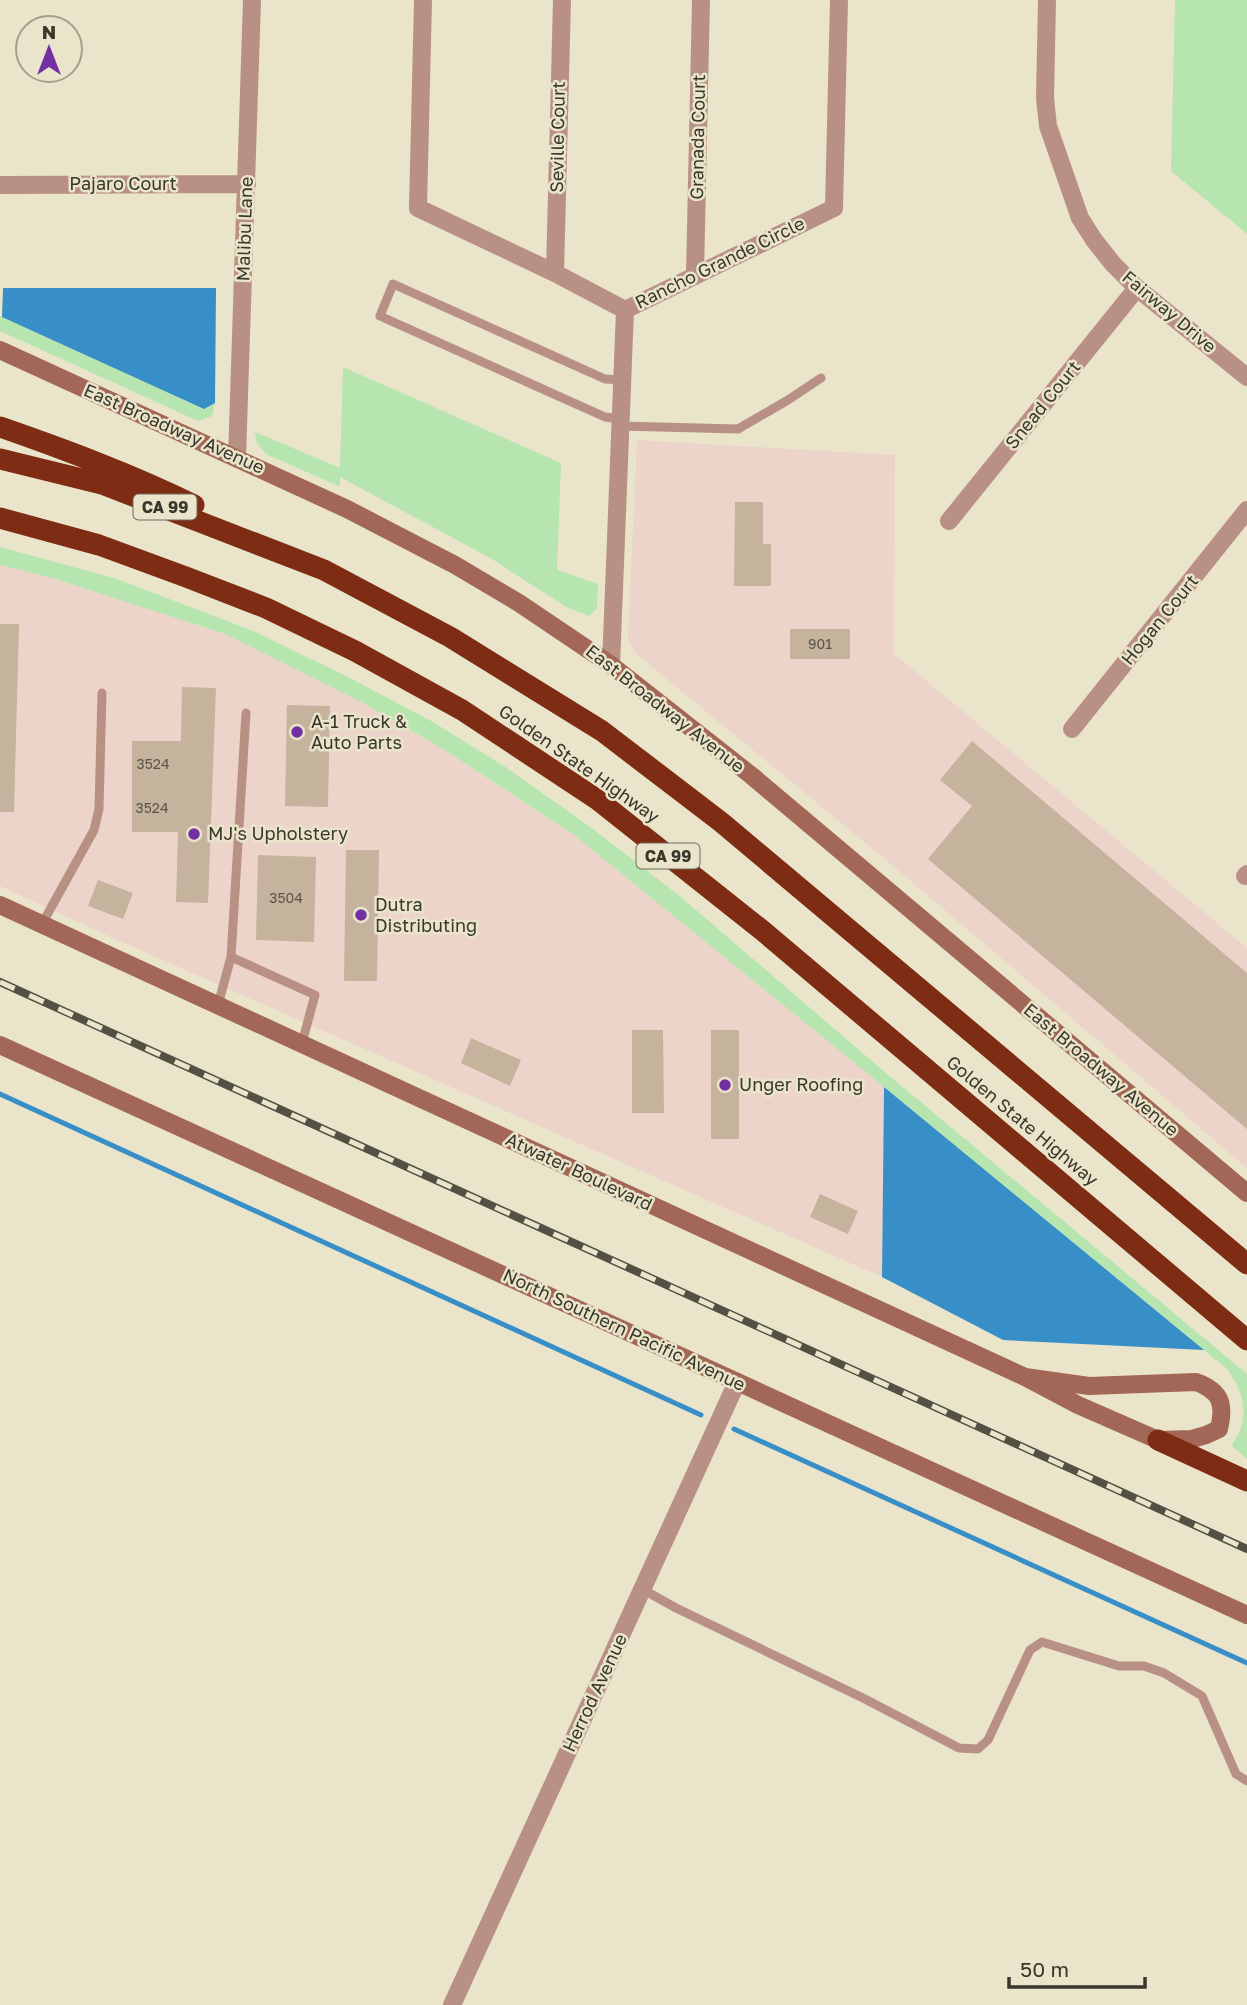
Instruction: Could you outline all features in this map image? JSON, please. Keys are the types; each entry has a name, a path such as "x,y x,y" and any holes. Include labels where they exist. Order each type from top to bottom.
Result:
{"highway":[{"path":"0,427 154,486 324,570"},
{"name":"Golden State Highway","path":"0,459 102,484 324,570 450,636 602,731 732,831 1247,1265"},
{"name":"Golden State Highway","path":"0,517 99,545 265,608 355,651 462,710 598,800 763,931 1247,1340"},
{"path":"1158,1440 1247,1481"}],"main road":[{"name":"East Broadway Avenue","path":"0,350 347,509 455,565 519,603 611,664 752,776 1247,1194"},
{"name":"Atwater Boulevard","path":"0,905 1158,1440"},
{"name":"North Southern Pacific Avenue","path":"0,1045 1247,1615"},
{"path":"1024,1377 1089,1386 1196,1382 1211,1387 1219,1398 1223,1412 1219,1429 1192,1438 1158,1440"}],"street":[{"name":"Malibu Lane","path":"237,458 252,0"},
{"name":"Rancho Grande Circle","path":"424,0 418,208 555,273 625,310 834,208 839,0"},
{"name":"Seville Court","path":"555,273 562,0"},
{"name":"Granada Court","path":"695,274 701,0"},
{"name":"Fairway Drive","path":"1047,0 1045,98 1048,126 1080,218 1113,264 1137,288 1247,377"},
{"name":"Pajaro Court","path":"0,184 247,184"},
{"name":"Snead Court","path":"949,522 1137,288"},
{"path":"611,664 625,310"},
{"name":"Hogan Court","path":"1072,729 1247,510"},
{"name":"Herrod Avenue","path":"452,2005 737,1382"}],"lane":[{"path":"622,380 605,379 393,284 380,316 620,422 738,429 821,378"},
{"path":"42,924 94,830 99,808 102,693"},
{"path":"218,1005 231,957 246,713"},
{"path":"231,957 315,995 302,1044"},
{"path":"642,1589 959,1748 978,1749 988,1740 1030,1650 1042,1642 1119,1666 1144,1666 1202,1696 1236,1774 1247,1781"}],"shaded area":[{"path":"637,440 895,455 894,654 1247,948 1247,1168 886,860 634,652 628,638"},
{"path":"0,565 52,578 225,634 363,703 443,749 574,835 884,1087 882,1277 0,886"}],"green space":[{"path":"1175,0 1247,0 1247,234 1171,171"},
{"path":"0,316 204,409 215,403 212,416 198,421 0,331"},
{"path":"343,367 561,463 557,570 598,584 597,608 589,616 566,607 492,559 340,477 340,487 266,454 257,444 255,432 340,468"},
{"path":"0,547 117,579 253,631 433,722 504,766 589,826 681,897 887,1074 1247,1374 1247,1459 1232,1446 1241,1427 1243,1402 1227,1369 574,835 443,749 363,703 225,634 52,578 0,565"}],"water":[{"path":"3,288 216,288 215,403 204,409 2,317"},
{"path":"884,1087 1204,1350 1003,1340 882,1277"}],"building":[{"path":"735,502 763,502 763,544 771,544 771,586 734,586"},
{"path":"0,624 19,624 14,812 0,812"},
{"path":"790,629 850,629 850,659 790,659"},
{"path":"182,687 216,688 208,903 176,902 178,832 132,832 132,741 181,741"},
{"path":"287,705 330,706 328,807 285,806"},
{"path":"972,741 1247,973 1247,1129 928,859 972,806 940,780"},
{"name":"Dutra Distributing","path":"346,850 379,850 377,981 344,981"},
{"path":"258,855 316,857 314,942 256,940"},
{"path":"98,880 133,893 123,919 88,906"},
{"path":"632,1030 663,1030 664,1113 632,1113"},
{"name":"Unger Roofing","path":"711,1030 739,1030 739,1139 711,1139"},
{"path":"471,1038 521,1060 510,1086 461,1063"},
{"path":"820,1194 858,1211 848,1234 810,1217"}],"waterway":[{"path":"0,1094 701,1415"},
{"path":"734,1429 1247,1663"}],"railway":[{"path":"0,982 1247,1549"}],"place":[{"name":"A-1 Truck & Auto Parts","path":"297,732"},
{"name":"MJ's Upholstery","path":"194,834"},
{"name":"Dutra Distributing","path":"361,915"},
{"name":"Unger Roofing","path":"725,1085"}]}
